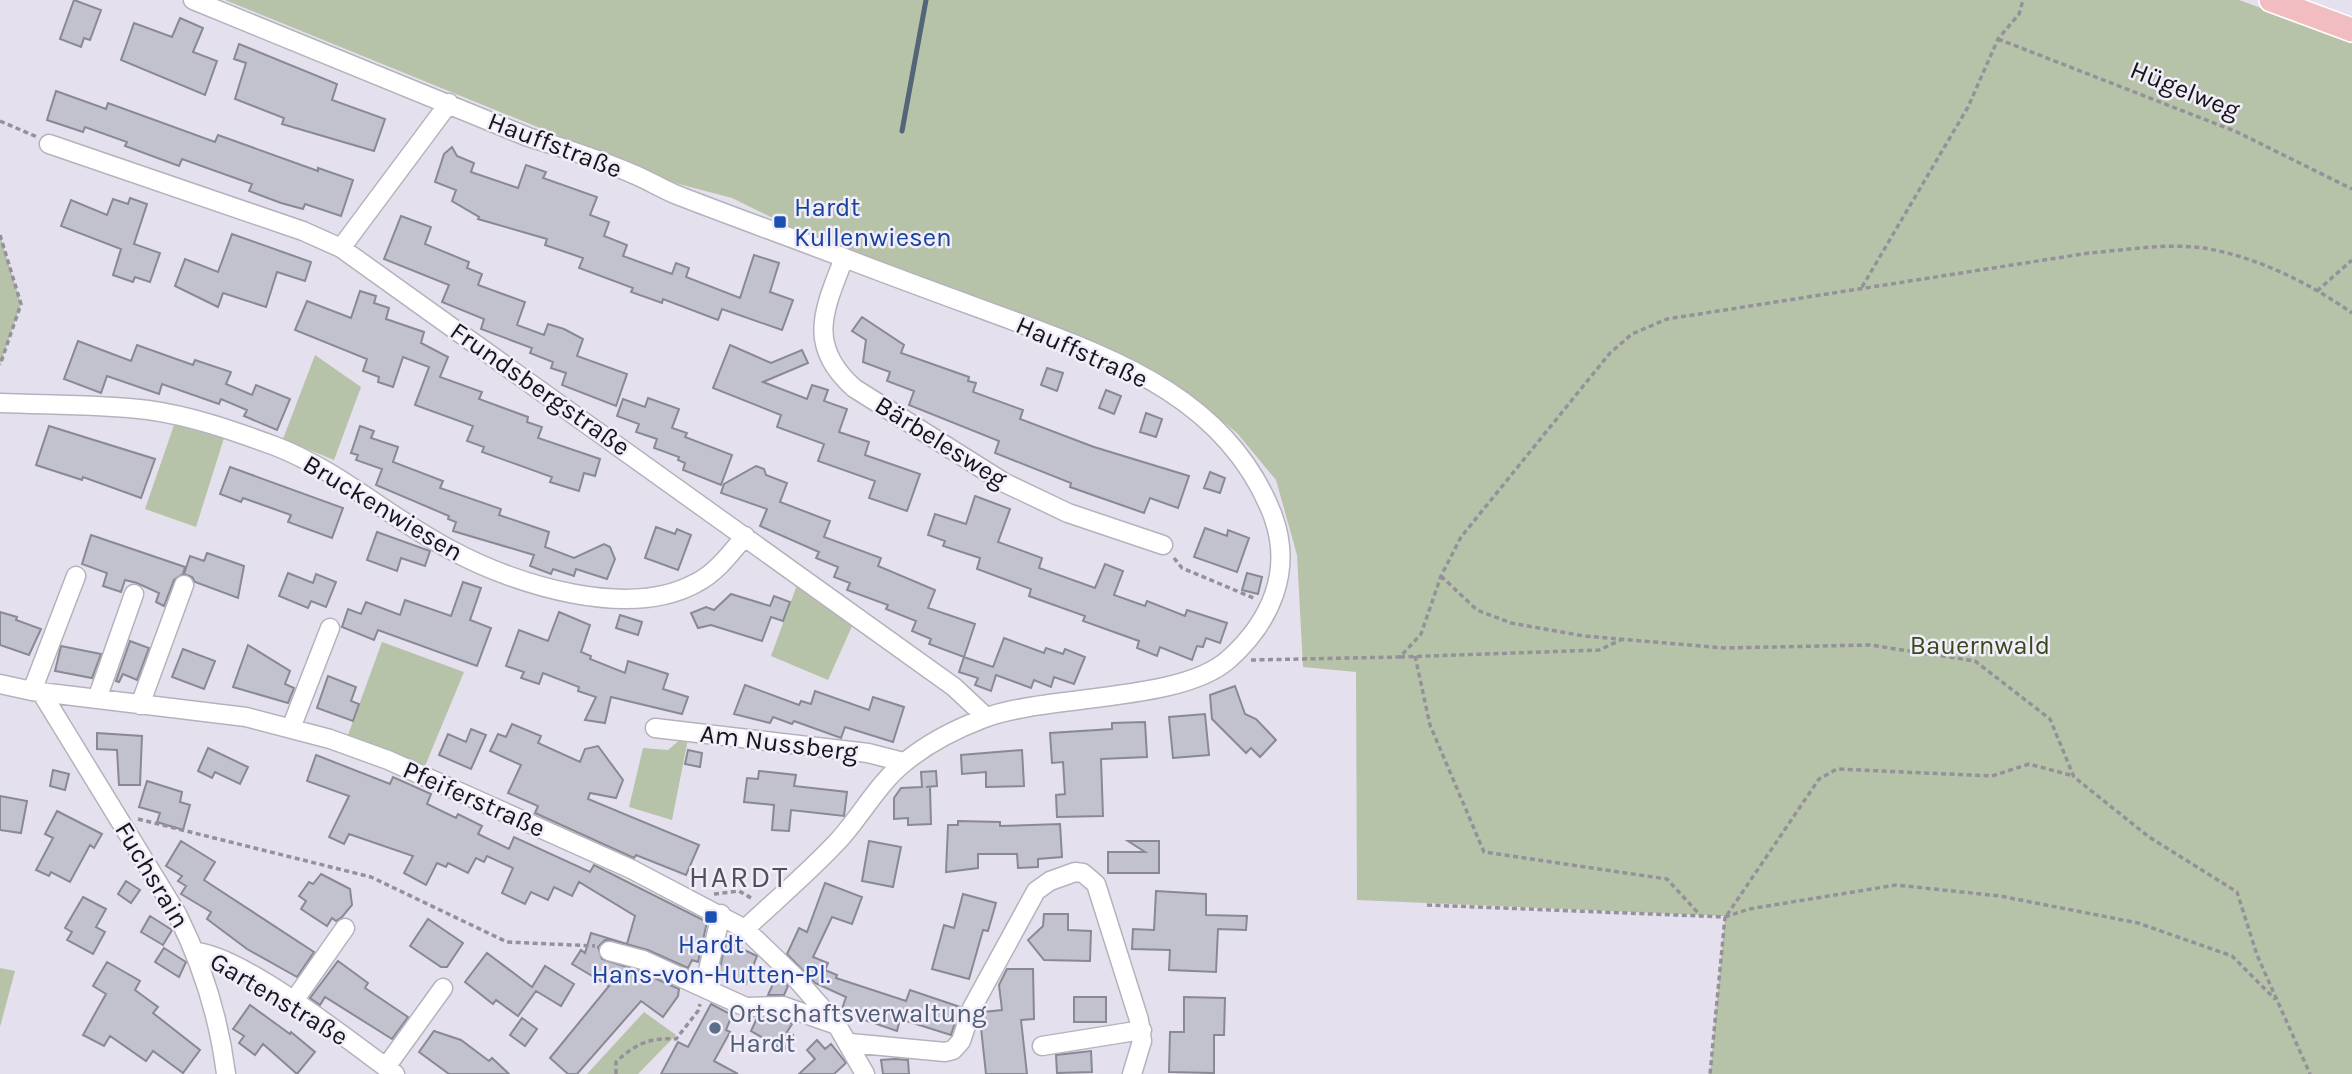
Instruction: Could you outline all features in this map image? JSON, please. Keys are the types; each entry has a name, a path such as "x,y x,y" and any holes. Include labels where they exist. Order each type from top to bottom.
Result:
{"main road":[{"path":"2271,0 2352,30"}],"street":[{"name":"Hauffstraße","path":"194,0 528,137 585,155 673,193 1096,352 1184,401 1215,426 1247,463 1265,496 1278,530 1283,558 1279,582 1270,604 1257,626 1228,660 1208,673 1163,686 986,717 956,731 903,762 836,843 745,929"},
{"path":"341,248 449,103"},
{"name":"Frundsbergstraße","path":"49,144 303,232 341,248 954,687 986,717"},
{"name":"Bärbelesweg","path":"844,258 823,312 822,337 837,373 854,388 1005,483 1068,513 1163,545"},
{"name":"Bruckenwiesen","path":"0,403 148,410 227,428 312,463 452,551 492,569 571,592 637,600 680,591 711,573 746,536"},
{"path":"37,692 76,576"},
{"path":"140,705 184,585"},
{"path":"97,699 134,594"},
{"path":"291,728 330,628"},
{"name":"Pfeiferstraße","path":"0,684 37,692 246,717 291,728 388,760 698,902 745,929 793,975 837,1025 850,1043 865,1074"},
{"name":"Fuchsrain","path":"37,692 116,814 177,914 196,952 223,1049 226,1074"},
{"name":"Am Nussberg","path":"655,728 868,753 903,762"},
{"path":"850,1043 945,1052 958,1046 972,1008 1032,898 1049,881 1075,872 1083,873 1096,884 1142,1030 1139,1056 1132,1074"},
{"path":"704,988 721,914"},
{"path":"293,1002 345,928"},
{"path":"609,951 643,960 746,1007 783,1006 837,1025"},
{"name":"Gartenstraße","path":"196,952 224,960 293,1002 391,1071"},
{"path":"391,1071 443,988"},
{"path":"1042,1046 1142,1030"}],"path":[{"path":"1861,288 1968,107 1998,39 2019,14 2023,0"},
{"name":"Hügelweg","path":"1998,39 2237,132 2352,189"},
{"path":"0,121 49,144"},
{"path":"0,235 21,304 0,365"},
{"path":"1400,657 1421,634 1441,576 1461,537 1610,354 1632,334 1667,319 2089,253 2183,248 2208,249 2267,267 2316,291 2352,313"},
{"path":"2316,291 2352,260"},
{"path":"1163,545 1182,568 1270,604"},
{"path":"1441,576 1477,610 1511,623 1584,636 1724,648 1870,645 1975,661 2050,719 2074,776"},
{"path":"1228,660 1522,655 1599,650 1622,639"},
{"path":"1415,656 1430,725 1484,852 1667,879 1702,916"},
{"path":"1710,1074 1725,917 1819,779 1827,772 1837,769 1992,776 2028,764 2074,776 2149,837 2237,892 2257,955 2310,1074"},
{"path":"116,814 371,877 507,942 593,946 609,951"},
{"path":"1427,905 1725,917 1749,908 1896,885 2000,896 2138,923 2232,956 2278,1002"},
{"path":"698,902 714,894 739,891 754,899 764,911"},
{"path":"616,1074 617,1062 631,1048 654,1037 676,1039 698,1011 704,988"}],"green space":[{"name":"Bauernwald","path":"225,0 2239,0 2352,41 2352,1074 1710,1074 1725,916 1357,900 1356,672 1303,667 1297,555 1276,480 1237,433 1190,395 1147,367 1093,342 818,240 732,198 675,183"},
{"path":"0,235 21,304 0,365"},
{"path":"315,355 361,387 334,460 283,439"},
{"path":"174,425 224,438 196,527 145,509"},
{"path":"797,585 853,624 828,680 771,656"},
{"path":"382,642 464,672 425,766 348,735"},
{"path":"682,738 688,739 672,820 629,807 643,748 668,750"},
{"path":"0,968 15,971 0,1027"},
{"path":"644,1012 676,1035 638,1074 587,1074"}],"building":[{"path":"74,0 101,10 90,40 84,38 81,47 60,39"},
{"path":"180,18 203,28 193,52 217,61 205,95 121,60 134,23 172,37"},
{"path":"239,44 337,84 332,100 385,119 374,151 282,124 284,118 235,99 246,63 234,59"},
{"path":"56,91 106,109 108,103 215,142 218,135 318,171 318,168 353,180 341,216 305,204 303,209 281,203 249,191 252,184 182,159 179,166 125,146 127,142 85,127 83,132 47,120"},
{"path":"452,147 457,156 474,163 471,172 518,188 526,165 546,172 543,178 597,197 590,215 609,222 604,236 627,245 623,256 672,274 676,263 689,268 686,277 740,298 754,255 779,263 770,292 793,300 782,330 722,309 718,320 663,299 662,303 631,292 633,288 579,268 583,258 545,245 547,239 478,219 479,217 452,201 456,190 435,182 444,154"},
{"path":"130,198 147,204 134,244 160,253 150,282 135,277 133,282 113,275 121,249 61,226 71,200 107,215 113,199 128,204"},
{"path":"401,216 431,227 425,244 469,262 467,268 482,274 478,285 525,302 517,325 544,335 548,324 564,329 583,339 577,356 627,374 616,406 562,385 566,373 551,368 553,362 530,353 532,348 481,329 484,319 442,302 449,285 384,259"},
{"path":"232,234 311,262 305,281 277,272 266,307 223,293 218,307 175,286 185,259 218,272"},
{"path":"360,291 376,296 374,303 389,308 386,319 424,332 421,343 448,357 440,377 482,392 479,399 528,417 527,422 542,427 538,438 600,459 595,476 584,473 579,491 550,482 552,477 482,452 484,447 467,441 473,426 415,405 429,367 403,357 393,387 378,382 379,377 363,371 367,359 295,330 307,301 351,318"},
{"path":"862,317 904,345 901,353 969,377 968,381 976,383 973,392 1023,410 1020,419 1094,447 1189,476 1178,508 1150,498 1144,513 1070,487 1071,483 995,453 999,441 909,405 914,391 887,381 890,372 863,362 866,340 852,331"},
{"path":"78,341 131,361 137,345 193,365 195,360 231,372 226,384 252,395 256,385 290,399 277,430 244,416 247,410 221,399 219,404 162,384 159,394 107,376 101,393 64,379"},
{"path":"730,345 771,363 802,350 808,363 763,382 807,399 812,385 828,390 824,401 847,409 839,432 869,442 865,455 920,474 907,511 869,498 875,481 818,461 824,444 777,427 781,415 713,388"},
{"path":"1047,368 1063,373 1057,391 1041,385"},
{"path":"1106,390 1121,396 1114,414 1099,408"},
{"path":"648,398 679,409 672,428 687,433 685,437 732,455 721,485 683,470 685,463 678,460 679,457 654,448 657,439 636,432 639,424 617,416 623,399 645,407"},
{"path":"1146,413 1162,419 1156,437 1140,432"},
{"path":"49,426 155,459 141,498 83,477 82,480 36,465"},
{"path":"360,426 374,431 371,438 398,447 393,462 443,481 440,488 501,509 499,515 549,532 545,547 574,558 604,544 610,547 615,559 607,579 576,569 574,576 553,569 551,574 530,566 534,555 453,531 456,522 448,519 449,516 376,485 382,469 356,460 358,455 351,453"},
{"path":"756,466 764,469 766,475 787,483 780,502 830,521 824,537 881,558 878,566 935,590 928,608 975,624 964,657 929,644 931,639 912,631 916,621 886,609 888,605 847,590 850,583 834,577 838,567 816,558 819,552 760,526 767,509 721,493 724,484"},
{"path":"230,467 343,508 332,538 288,522 291,515 243,498 241,502 220,494"},
{"path":"1210,472 1225,478 1220,493 1204,488"},
{"path":"975,496 1010,509 998,542 1042,558 1039,568 1095,588 1105,564 1123,571 1114,595 1145,606 1147,601 1185,616 1187,610 1227,623 1220,643 1206,638 1203,647 1197,646 1192,660 1160,647 1157,656 1137,648 1139,641 1083,621 1085,616 1029,596 1031,589 977,569 980,558 943,546 945,541 928,535 935,514 966,524"},
{"path":"656,527 675,534 677,529 691,535 678,570 645,558"},
{"path":"1205,528 1227,536 1228,530 1249,538 1237,572 1194,557"},
{"path":"377,532 430,551 425,566 401,558 397,571 367,560"},
{"path":"91,535 185,567 183,574 174,580 164,606 156,602 159,593 137,583 125,580 121,592 103,586 107,573 82,564"},
{"path":"207,553 244,566 238,598 195,582 192,577 184,574 190,556 204,561"},
{"path":"288,573 313,583 316,574 336,582 326,607 311,601 308,608 279,596"},
{"path":"1247,573 1262,577 1258,594 1242,590"},
{"path":"463,582 481,588 470,620 491,628 477,666 378,630 374,640 342,627 348,609 361,614 366,602 400,615 405,600 451,616"},
{"path":"731,594 770,606 774,596 790,602 783,621 771,617 762,641 711,625 698,628 691,613 706,607 714,610"},
{"path":"0,612 41,629 29,655 0,645"},
{"path":"559,612 590,625 581,652 591,656 590,659 625,673 628,661 668,674 663,689 688,697 682,714 611,697 605,723 585,720 596,697 543,673 539,684 521,678 524,672 506,666 519,630 548,641"},
{"path":"620,615 642,622 638,635 616,628"},
{"path":"1004,638 1044,653 1046,648 1063,654 1065,649 1085,657 1074,684 1054,677 1051,687 1034,680 1031,688 996,675 991,691 975,685 978,678 959,672 964,657 993,667"},
{"path":"130,641 149,648 137,680 123,674 119,682 116,681"},
{"path":"248,645 290,671 285,684 294,688 288,703 233,687"},
{"path":"61,646 101,654 92,678 55,671"},
{"path":"183,649 215,661 204,689 172,677"},
{"path":"328,676 356,687 351,701 359,704 353,721 317,708"},
{"path":"745,685 799,705 801,701 811,704 815,691 869,710 873,697 904,707 893,742 845,727 841,738 794,721 792,724 773,717 770,723 734,714"},
{"path":"1235,686 1245,714 1256,719 1276,740 1260,757 1251,748 1246,753 1212,719 1210,695"},
{"path":"1205,714 1209,755 1173,758 1169,717"},
{"path":"1145,722 1147,757 1101,759 1103,816 1057,817 1056,795 1065,794 1063,762 1052,763 1050,733 1112,729 1112,723"},
{"path":"512,724 541,736 538,743 580,762 585,749 598,746 623,780 616,798 590,793 588,799 699,845 686,875 636,855 634,858 535,813 538,806 508,793 521,765 490,751 498,734 506,737"},
{"path":"471,729 486,735 471,769 439,755 448,734 466,742"},
{"path":"97,733 142,736 140,785 119,785 117,750 97,749"},
{"path":"208,748 248,767 240,784 215,772 212,778 198,771"},
{"path":"688,750 702,753 700,767 685,764"},
{"path":"1022,750 1024,786 986,787 986,772 962,774 961,755"},
{"path":"316,755 390,784 393,777 431,794 427,804 456,818 458,814 482,826 478,834 509,849 514,837 590,872 594,865 707,922 698,962 692,960 688,968 648,950 612,940 605,940 598,947 602,959 639,971 679,989 678,996 663,1017 641,1001 577,1074 568,1074 550,1058 609,986 572,964 581,950 585,953 591,933 627,944 635,916 579,882 572,896 554,887 548,900 531,892 525,904 502,893 513,868 487,856 484,862 476,858 468,873 448,863 446,867 437,863 426,885 404,873 413,856 349,834 344,844 329,837 349,796 307,781"},
{"path":"53,770 69,774 65,790 50,786"},
{"path":"759,771 796,775 794,786 847,792 844,816 791,810 789,831 772,830 774,805 744,802 747,778 758,779"},
{"path":"936,771 937,786 926,787 930,787 931,824 908,825 908,818 894,819 894,798 901,788 922,787 921,772"},
{"path":"147,781 182,792 180,802 190,805 183,830 157,822 160,813 139,807"},
{"path":"0,796 27,801 21,833 0,830"},
{"path":"57,811 102,834 94,848 90,845 70,882 51,872 49,876 36,870 53,838 45,834"},
{"path":"958,821 1000,822 1000,826 1060,824 1062,857 1038,859 1038,867 1018,868 1017,854 978,854 978,868 946,872 948,825 958,825"},
{"path":"181,841 215,862 204,880 314,952 297,977 247,949 207,919 211,912 181,894 186,886 178,881 182,876 166,866"},
{"path":"869,841 901,847 893,887 862,881"},
{"path":"1128,841 1159,841 1159,873 1108,873 1108,852 1145,852"},
{"path":"321,874 350,889 352,905 336,921 332,918 327,926 301,909 306,901 299,896 309,882 313,884"},
{"path":"126,881 140,890 131,903 118,894"},
{"path":"825,883 862,897 852,924 832,917 813,957 828,963 825,970 837,975 836,978 906,1001 910,990 960,1007 951,1035 900,1019 897,1031 841,1012 846,997 815,983 787,954 799,928 807,932"},
{"path":"1156,891 1206,894 1206,915 1247,916 1246,930 1218,929 1216,972 1169,970 1170,950 1132,949 1133,929 1154,930"},
{"path":"963,894 996,903 988,931 983,930 969,979 932,969 944,925 954,928"},
{"path":"83,897 106,909 96,927 105,932 93,954 67,940 72,932 65,928"},
{"path":"1044,914 1068,914 1068,930 1091,931 1090,961 1044,960 1028,940 1043,926"},
{"path":"150,916 172,930 163,945 141,932"},
{"path":"428,919 463,943 447,967 441,967 410,946"},
{"path":"726,941 757,956 746,984 719,972"},
{"path":"164,948 186,962 179,977 155,962"},
{"path":"487,953 532,987 545,966 574,984 561,1006 536,991 518,1016 496,1000 493,1004 465,982"},
{"path":"338,961 368,983 365,988 408,1017 392,1039 325,997 320,1005 310,998"},
{"path":"107,962 140,981 135,990 158,1007 153,1013 200,1050 183,1073 153,1051 146,1061 110,1036 104,1046 83,1035 106,994 93,986"},
{"path":"1007,969 1033,969 1034,1019 1021,1020 1027,1074 986,1074 980,1019 983,1012 1002,1010 999,985"},
{"path":"777,975 788,986 784,995 768,995"},
{"path":"1074,997 1106,997 1106,1022 1074,1022"},
{"path":"1184,997 1225,998 1224,1035 1214,1035 1214,1073 1169,1072 1170,1032 1184,1032"},
{"path":"711,1004 732,1015 726,1030 730,1032 714,1061 738,1074 661,1074 678,1042 688,1047"},
{"path":"250,1005 290,1034 291,1032 315,1052 297,1074 263,1044 255,1055 239,1043 244,1036 233,1029"},
{"path":"780,1017 792,1024 787,1032 793,1035 784,1050 751,1031 757,1018"},
{"path":"522,1018 537,1029 525,1046 510,1035"},
{"path":"434,1031 461,1040 489,1061 492,1058 509,1074 449,1074 419,1052"},
{"path":"817,1040 825,1049 831,1044 846,1063 834,1074 799,1074 815,1059 807,1050"},
{"path":"1091,1051 1092,1072 1057,1073 1056,1055"},
{"path":"881,1060 908,1060 909,1074 883,1074"}],"waterway":[{"path":"902,131 926,0"}],"place":[{"name":"Hardt Kullenwiesen","path":"780,222"},
{"name":"Hardt Hans-von-Hutten-Pl.","path":"711,917"},
{"name":"Ortschaftsverwaltung Hardt","path":"715,1028"}],"district":[{"name":"HARDT","path":"739,877"}]}
